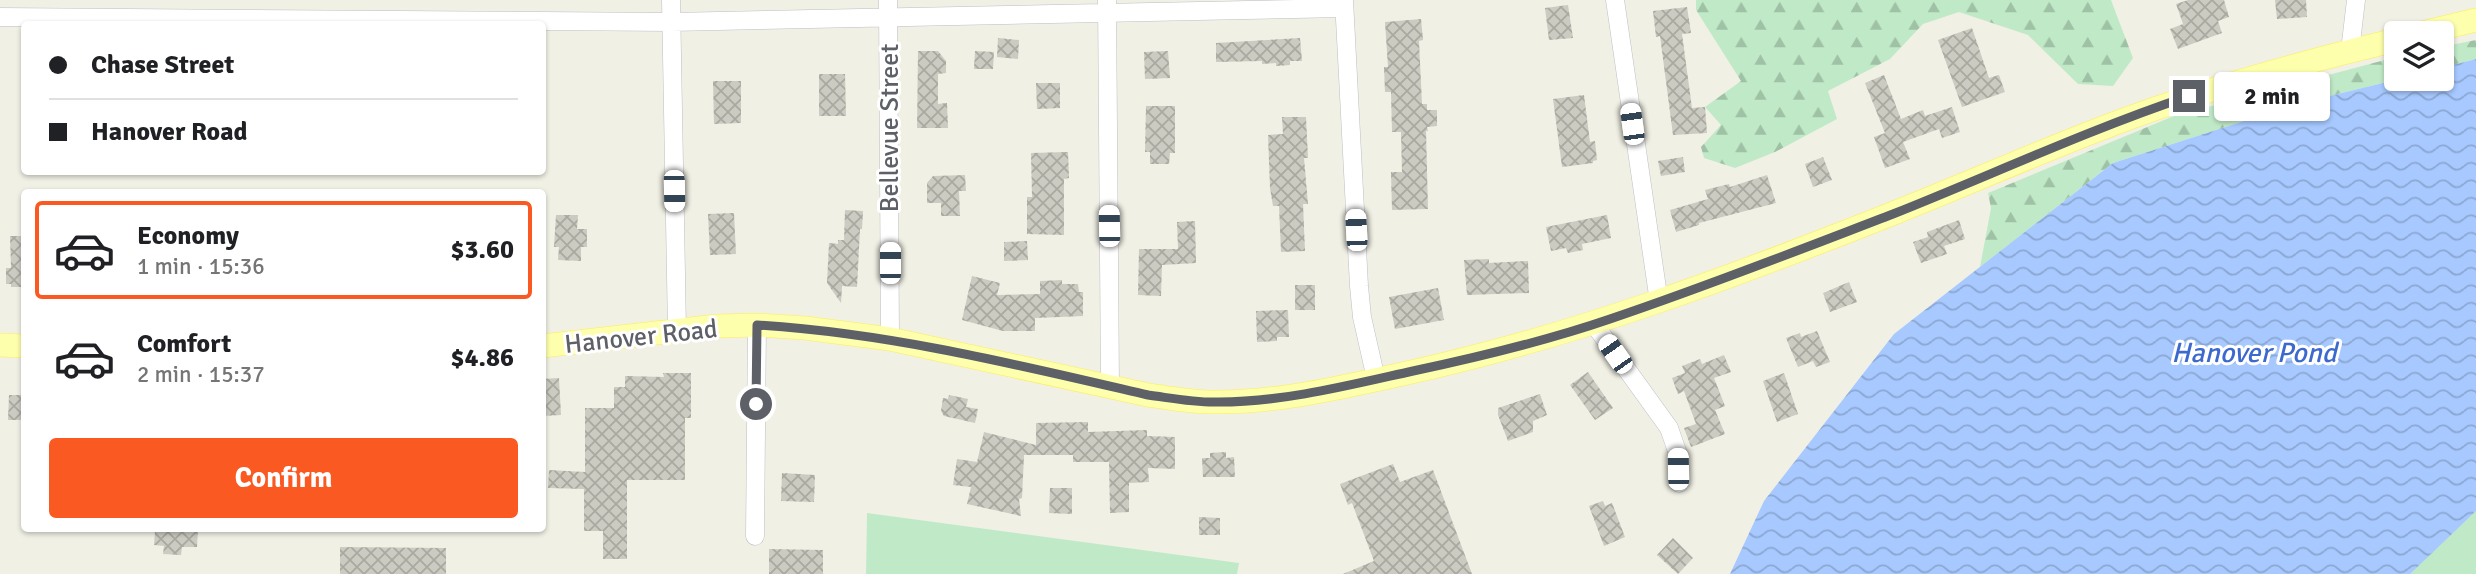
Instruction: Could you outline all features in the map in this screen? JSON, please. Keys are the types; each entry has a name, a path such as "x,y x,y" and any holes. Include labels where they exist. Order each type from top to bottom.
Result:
{"main road":[{"path":"2454,25 2476,20"},
{"name":"Hanover Road","path":"546,346 677,330 757,325 890,339 1148,395 1217,402 1255,401 1297,395 1494,353 1594,324 1893,214 2170,103 2286,66 2384,43"},
{"path":"0,345 21,346"}],"street":[{"path":"671,0 677,330"},
{"name":"Bellevue Street","path":"888,0 890,339"},
{"path":"1615,0 1659,302"},
{"path":"2350,51 2356,0"},
{"path":"546,21 888,19 1107,6 1344,4 1360,296 1376,379"},
{"path":"1107,6 1110,386"},
{"path":"0,17 537,21"},
{"path":"1594,324 1669,428 1678,454 1678,483"},
{"path":"755,536 757,325"}],"green space":[{"path":"1696,0 2111,0 2133,58 2113,86 2078,84 2028,35 1959,12 1923,24 1890,59 1828,91 1837,119 1775,152 1735,168 1704,158 1701,147 1721,125 1705,107 1741,81 1696,10"},
{"path":"2476,40 2476,59 2454,65 2454,44"},
{"path":"2384,60 2384,83 2297,104 2113,163 1980,267 1991,208 1988,193 2174,116"},
{"path":"2476,511 2476,574 2410,574 2417,566"},
{"path":"867,513 1239,563 1237,574 866,574"}],"water":[{"name":"Hanover Pond","path":"2476,59 2476,511 2410,574 1730,574 1764,501 1894,334 2113,163 2297,104 2384,83 2384,91 2454,91 2454,65"}],"building":[{"path":"2188,0 2224,0 2229,17 2218,21 2222,33 2178,49 2170,29 2183,24 2176,4"},
{"path":"2275,0 2306,0 2307,17 2277,19"},
{"path":"1568,5 1573,38 1549,40 1545,8"},
{"path":"1687,7 1691,33 1682,34 1692,108 1705,107 1707,133 1673,135 1660,36 1656,37 1653,11"},
{"path":"1421,19 1423,40 1419,41 1422,104 1427,104 1427,110 1437,110 1437,126 1427,127 1426,131 1428,209 1392,210 1391,172 1402,172 1401,132 1392,132 1391,92 1385,92 1384,67 1388,67 1385,22"},
{"path":"1972,28 1989,78 1999,75 2005,92 1962,107 1938,40"},
{"path":"998,38 1019,40 1018,59 997,57"},
{"path":"1300,38 1302,61 1290,61 1290,65 1262,64 1262,61 1216,62 1216,43"},
{"path":"918,51 938,51 946,61 946,73 938,74 938,104 947,103 948,128 917,128"},
{"path":"975,51 994,52 993,69 974,69"},
{"path":"1168,51 1170,78 1145,79 1144,52"},
{"path":"819,74 845,74 846,116 819,116"},
{"path":"1884,75 1901,119 1923,110 1925,116 1952,107 1960,132 1942,138 1939,129 1903,142 1910,159 1885,168 1874,137 1885,133 1865,83"},
{"path":"713,81 741,81 741,123 714,124"},
{"path":"1036,83 1060,83 1060,108 1037,109"},
{"path":"1584,95 1590,142 1595,141 1597,160 1593,163 1562,167 1553,99"},
{"path":"1146,106 1175,106 1175,153 1170,153 1169,164 1150,164 1150,152 1145,152"},
{"path":"1282,117 1306,117 1308,158 1304,158 1308,204 1303,204 1305,251 1281,252 1279,206 1273,206 1268,135 1283,134"},
{"path":"1068,152 1069,178 1064,179 1064,235 1027,234 1027,197 1032,197 1031,153"},
{"path":"1683,157 1685,172 1661,176 1658,161"},
{"path":"1823,157 1832,180 1813,187 1805,164"},
{"path":"965,175 966,191 959,191 960,216 941,216 941,203 927,203 927,183 933,176"},
{"path":"1767,175 1776,203 1699,223 1676,232 1670,210 1708,199 1705,190 1729,184 1730,187"},
{"path":"845,210 863,211 857,287 842,286 841,303 827,283 829,243 838,244 838,240 844,240"},
{"path":"734,213 736,254 710,255 708,214"},
{"path":"556,215 578,215 577,229 587,229 587,247 581,247 581,261 558,260 559,247 554,247"},
{"path":"1607,215 1611,238 1582,244 1583,250 1568,253 1566,248 1551,251 1546,227"},
{"path":"1959,220 1965,239 1944,246 1947,254 1921,263 1913,242 1928,237 1927,232"},
{"path":"1195,221 1196,263 1162,265 1161,296 1138,295 1139,249 1178,249 1177,222"},
{"path":"10,236 21,236 21,287 6,284 6,268 11,268"},
{"path":"1027,241 1028,260 1004,261 1004,242"},
{"path":"1489,259 1489,263 1528,261 1529,293 1467,295 1464,260"},
{"path":"972,276 1000,283 997,295 1040,294 1040,281 1062,280 1062,284 1078,284 1079,292 1083,292 1083,316 1035,318 1035,331 1003,331 962,320"},
{"path":"1849,282 1857,302 1830,312 1823,293"},
{"path":"1295,285 1315,285 1315,310 1295,310"},
{"path":"1438,288 1444,320 1395,329 1389,297"},
{"path":"1288,310 1289,337 1257,342 1256,311"},
{"path":"1817,331 1830,362 1816,367 1813,361 1798,367 1786,338 1800,333 1801,337"},
{"path":"1724,355 1731,372 1714,378 1725,406 1715,410 1725,434 1691,447 1684,428 1696,424 1684,391 1678,394 1672,378 1685,373 1682,366 1700,359 1702,364"},
{"path":"1588,372 1613,408 1595,420 1570,385"},
{"path":"663,373 691,373 691,418 685,418 685,480 627,480 627,559 603,559 603,531 584,531 584,489 548,488 549,470 585,472 585,408 614,408 614,387 625,387 625,376 664,377"},
{"path":"1784,373 1798,414 1777,422 1763,381"},
{"path":"559,378 561,415 546,416 546,379"},
{"path":"1540,394 1547,415 1533,421 1533,432 1508,441 1498,408"},
{"path":"9,395 21,395 21,420 8,420"},
{"path":"949,395 968,399 966,407 978,409 975,423 944,416 941,411 943,398 948,399"},
{"path":"1088,422 1088,432 1147,430 1147,436 1175,437 1175,469 1148,468 1149,482 1129,483 1129,512 1110,513 1109,462 1073,462 1073,455 1024,455 1022,498 1019,499 1021,516 967,504 971,487 953,485 957,459 977,462 984,432 1036,445 1036,423"},
{"path":"1226,452 1226,458 1234,457 1235,477 1203,477 1202,458 1210,458 1210,453"},
{"path":"1393,464 1400,482 1433,470 1472,574 1343,574 1374,561 1352,503 1348,505 1340,484"},
{"path":"782,473 815,475 814,502 781,501"},
{"path":"1050,488 1072,488 1072,514 1049,513"},
{"path":"1603,501 1605,506 1612,503 1625,537 1604,546 1589,506"},
{"path":"1199,517 1220,518 1220,535 1199,535"},
{"path":"155,532 198,532 197,547 182,547 181,555 163,554 164,546 154,545"},
{"path":"1673,538 1693,558 1678,574 1657,555"},
{"path":"340,547 446,548 446,574 340,574"},
{"path":"769,549 823,550 823,574 769,574"}],"route":[{"path":"756,404 757,325 846,332 890,339 1179,400 1255,401 1400,374 1494,353 1659,302 1893,214 2109,125 2189,96"}]}
